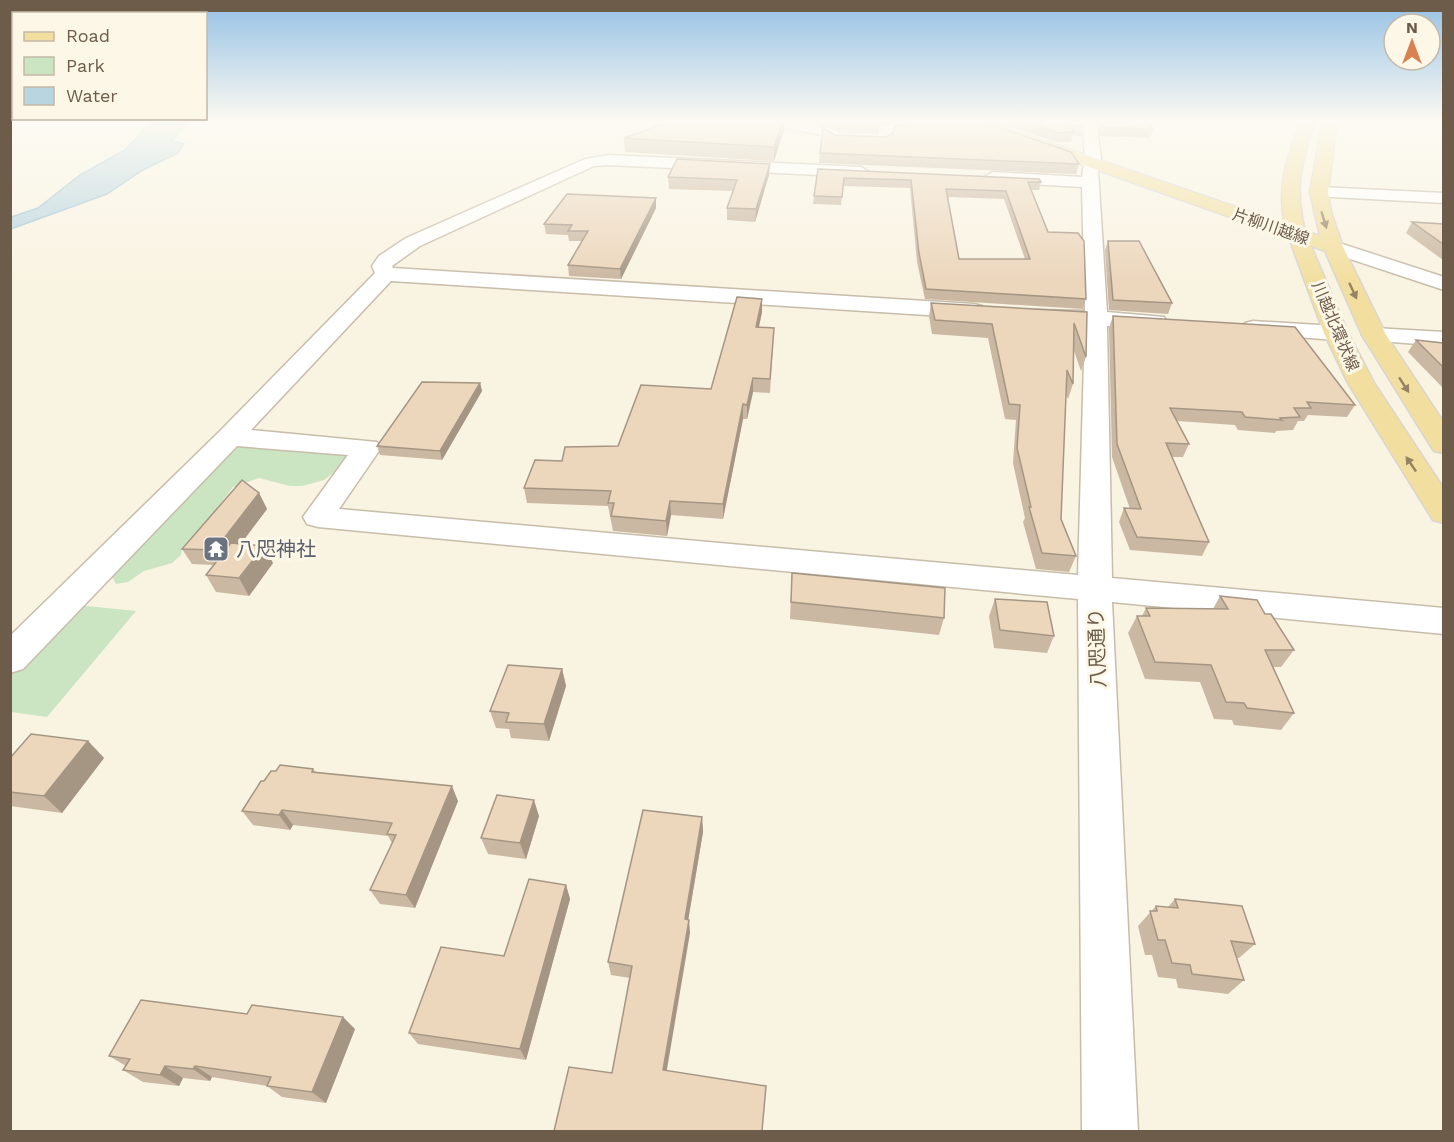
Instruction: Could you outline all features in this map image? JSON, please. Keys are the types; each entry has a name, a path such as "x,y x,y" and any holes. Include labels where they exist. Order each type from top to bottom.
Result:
{"main road":[{"name":"片柳川越線","path":"1095,174 1333,247"},
{"name":"川越北環状線","path":"1292,174 1289,189 1297,235 1336,333 1360,383 1443,513"},
{"name":"川越北環状線","path":"1322,174 1319,192 1322,212 1333,247 1374,335 1443,445"}],"street":[{"path":"386,274 382,266 386,260 413,242 564,174"},
{"path":"974,176 1041,174"},
{"name":"八咫通り","path":"1091,174 1096,318 1095,591 1110,1131"},
{"path":"1319,192 1443,198"},
{"path":"1333,247 1443,284"},
{"path":"10,659 230,437 386,274 1176,324"},
{"path":"1227,327 1336,333"},
{"path":"1374,335 1443,339"},
{"path":"230,437 367,448 318,517 413,524 1095,591 1443,621"}],"green space":[{"path":"245,445 346,454 347,462 324,480 302,486 290,486 259,478 233,487 195,537 182,547 181,555 172,563 144,571 128,582 116,584 111,575 232,450"},
{"path":"77,605 136,611 47,717 11,712 11,673"}],"water":[{"path":"137,174 107,194 11,229 11,217 38,208 80,175"}],"building":[{"path":"669,174 767,174 756,209 727,208 737,180 668,177"},
{"path":"817,174 935,174 1039,179 1041,182 1028,182 1048,232 1078,233 1084,241 1086,299 926,289 919,253 911,180 844,178 842,197 814,196","holes":["946,189 1006,191 1030,259 959,259"]},
{"path":"567,194 656,198 620,269 568,265 588,231 568,231 572,225 544,224"},
{"path":"1412,222 1443,224 1443,244"},
{"path":"1108,241 1139,241 1172,303 1113,300"},
{"path":"737,297 762,299 756,327 774,328 770,379 753,378 747,405 743,404 723,504 670,501 666,521 611,516 614,503 608,503 611,491 524,488 535,460 562,461 565,447 618,446 641,385 711,389"},
{"path":"931,303 1087,312 1086,357 1074,323 1073,384 1067,370 1061,519 1076,556 1042,553 1029,507 1031,507 1017,448 1020,405 1009,404 992,324 935,320"},
{"path":"1113,316 1295,327 1355,405 1307,402 1311,408 1294,408 1300,417 1280,418 1282,420 1245,417 1242,412 1170,408 1189,444 1166,443 1209,542 1137,537 1124,508 1141,509 1117,444"},
{"path":"1416,340 1443,343 1443,367"},
{"path":"422,382 480,383 440,451 377,446"},
{"path":"242,480 259,493 215,550 182,549"},
{"path":"231,543 264,546 239,578 206,575"},
{"path":"792,573 945,588 944,618 791,602"},
{"path":"1220,596 1257,600 1265,614 1271,614 1294,650 1265,650 1294,713 1247,708 1244,703 1226,702 1211,665 1155,662 1137,616 1150,616 1146,608 1228,609"},
{"path":"995,599 1047,602 1054,636 1000,630"},
{"path":"508,665 562,669 544,724 506,722 509,713 490,711"},
{"path":"31,734 88,741 44,796 10,792 10,758"},
{"path":"280,765 313,769 312,772 452,786 406,895 370,890 396,835 387,834 392,823 282,810 279,815 242,811 261,781 264,781 271,771 276,771"},
{"path":"497,795 534,800 520,843 481,838"},
{"path":"643,810 702,817 685,919 689,920 663,1070 766,1086 762,1131 554,1131 569,1067 612,1073 632,966 608,962"},
{"path":"529,879 566,885 520,1049 409,1033 441,947 504,956"},
{"path":"1175,899 1242,906 1255,944 1231,941 1244,980 1192,974 1190,965 1172,963 1165,940 1158,940 1150,911 1157,911 1156,906 1178,908"},
{"path":"141,1000 247,1014 252,1005 343,1017 312,1092 267,1086 271,1077 195,1066 193,1069 165,1066 160,1075 123,1070 130,1059 109,1056"}],"place":[{"name":"八咫神社","path":"216,549"}]}
